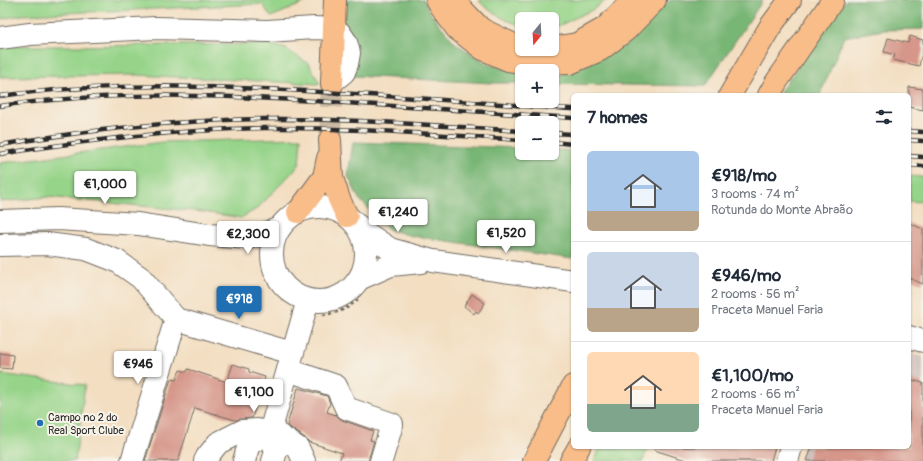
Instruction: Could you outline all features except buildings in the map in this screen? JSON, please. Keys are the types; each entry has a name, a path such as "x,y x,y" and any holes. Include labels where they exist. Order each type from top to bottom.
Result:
{"highway":[{"path":"437,0 458,29 483,49 508,60 537,64 570,63 600,50 626,30 655,0"},
{"path":"455,0 456,3 481,29 515,45"},
{"path":"559,47 577,44 605,28 633,0"},
{"path":"731,93 770,27 790,0"},
{"path":"770,93 833,0"},
{"path":"332,77 324,28 334,3"},
{"path":"298,212 324,177 330,142 332,178 339,199 350,219"},
{"path":"534,461 571,390"},
{"path":"571,461 578,449"}],"street":[{"path":"0,38 30,34 156,28 268,31 324,28"},
{"path":"268,31 311,38 323,46 332,77"},
{"path":"274,270 272,255 274,241 280,228 288,219 298,212 310,208 323,207 336,210 390,249 433,261 571,281"},
{"path":"0,221 58,219 138,224 209,235 248,238 280,228"},
{"path":"350,219 362,234 366,250 365,265 360,288"},
{"path":"209,235 254,250 274,270 282,283 313,308"},
{"path":"0,245 47,244 86,249 117,261 141,278 176,319 290,362 336,386 346,408 392,424 382,461"},
{"path":"273,461 276,452 270,432 290,362 313,308 322,301 337,298 349,290 360,288 391,265 433,261"},
{"path":"132,461 176,319"},
{"path":"911,338 923,341"},
{"path":"205,461 218,443 242,431 257,430 279,435 298,448 304,461"},
{"path":"244,461 249,444 270,432"},
{"path":"787,461 790,449"}],"path":[{"path":"313,308 337,313 351,305 360,288"}],"shaded area":[{"path":"911,354 923,357 923,461 799,461 803,449 911,449"}],"green space":[{"path":"0,0 306,0 304,3 271,17 262,4 22,15 0,19"},
{"path":"342,0 424,0 430,13 455,43 489,65 515,69 515,83 352,76 342,18"},
{"path":"478,0 607,0 592,10 559,26 559,12 515,12 515,23 498,16"},
{"path":"670,0 763,0 705,86 559,84 559,75 585,65 627,44"},
{"path":"846,0 923,0 923,29 883,30 844,37 821,93 779,93"},
{"path":"269,44 286,49 309,64 320,84 136,75 0,77 0,46"},
{"path":"301,138 299,165 258,208 241,218 203,212 48,197 0,202 0,163 163,142"},
{"path":"353,142 515,148 515,160 559,160 559,150 571,150 571,259 412,236 388,229 359,199 348,176"},
{"path":"911,176 923,177 923,202 911,201"},
{"name":"Campo nº 2 do Real Sport Clube","path":"0,374 85,385 75,461 0,461"},
{"path":"600,449 647,449 643,461 594,461"}],"tunnel":[{"path":"330,140 332,84"}],"railway":[{"path":"0,96 76,89 152,86 305,91 571,109"},
{"path":"0,106 39,101 117,96 196,96 314,101 571,118"},
{"path":"0,145 99,130 198,121 265,119 394,123 515,131"},
{"path":"0,154 132,136 265,128 361,130 515,140"},
{"path":"911,131 923,132"},
{"path":"559,133 571,134"},
{"path":"911,140 923,141"},
{"path":"559,143 571,144"},
{"path":"911,156 923,157"},
{"path":"911,165 923,166"}],"place":[{"name":"Campo nº 2 do Real Sport Clube","path":"40,423"}]}
